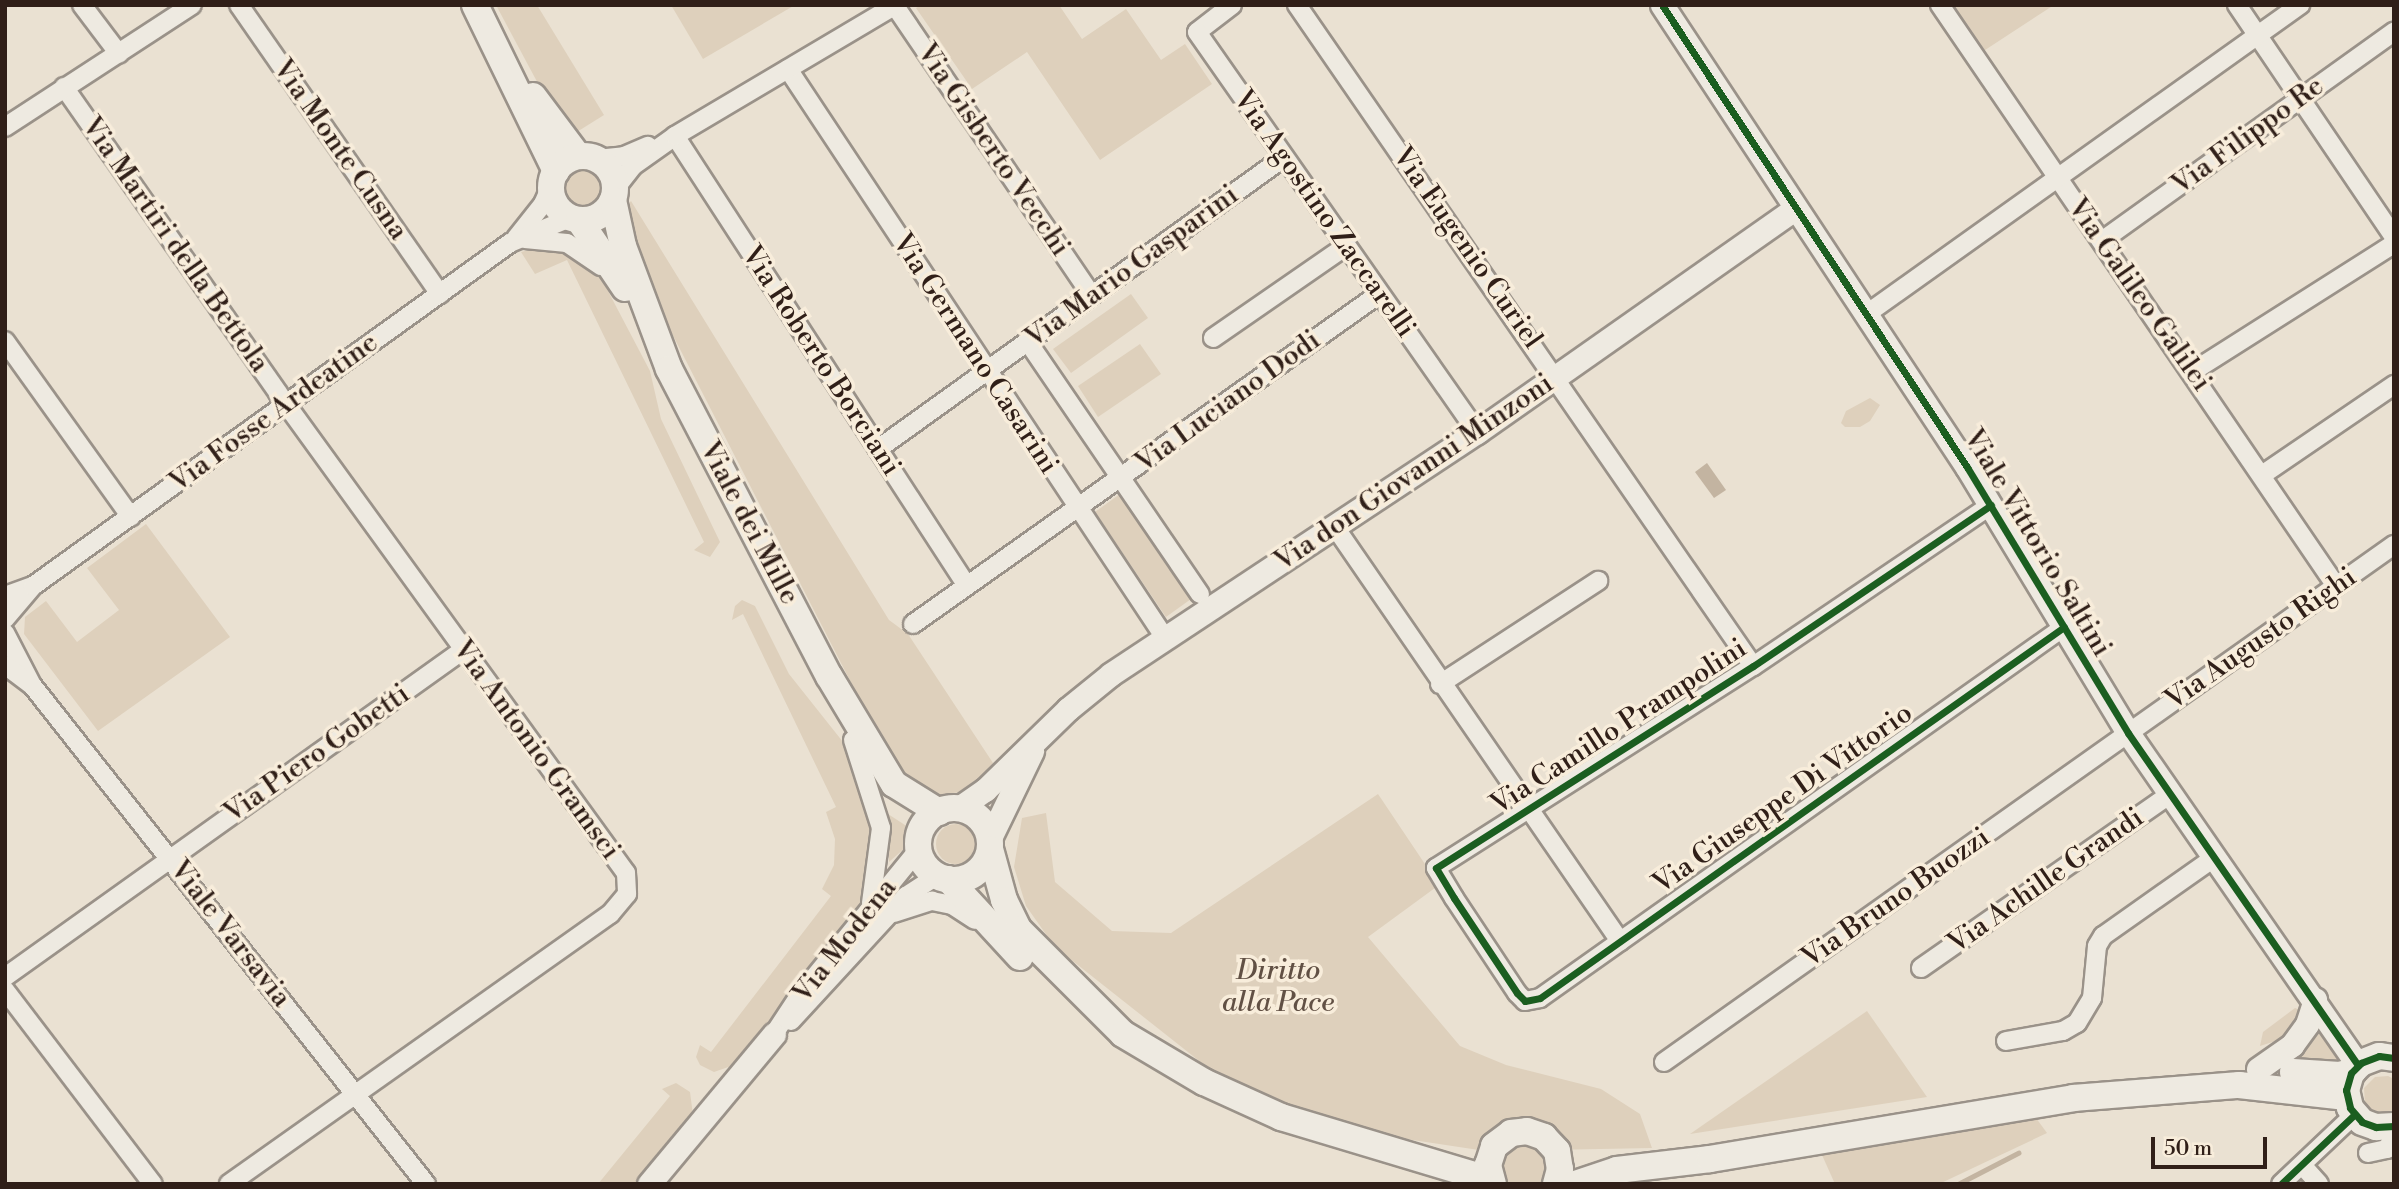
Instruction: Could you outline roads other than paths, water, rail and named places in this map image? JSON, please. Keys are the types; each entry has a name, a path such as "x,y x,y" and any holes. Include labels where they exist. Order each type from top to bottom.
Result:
{"main road":[{"name":"Viale dei Mille","path":"475,5 497,48 553,178 556,205 575,219 624,287 830,676 894,784 949,810 979,818 990,843"},
{"name":"Viale dei Mille","path":"497,48 587,158 610,171 623,246 669,369"},
{"path":"553,178 587,158"},
{"path":"575,219 599,216 614,195"},
{"name":"Viale dei Mille","path":"830,676 853,740 919,844 929,869 943,877 1023,960 1067,999 1103,1018"},
{"path":"919,844 929,818 949,810"},
{"path":"943,877 970,876 986,860 990,843"},
{"path":"990,843 1004,900 1018,929 1103,1018 1179,1069 1255,1107 1374,1146 1425,1157 1492,1183 1489,1159 1500,1139"},
{"path":"1576,1184 1617,1170 1710,1159 2073,1098 2137,1083 2258,1069 2340,1075 2371,1063"},
{"path":"2350,1106 2371,1063"},
{"path":"2073,1098 2239,1085 2350,1106 2389,1135"},
{"path":"1425,1157 1460,1153 1527,1131 1544,1137 1554,1147 1583,1162 1617,1170"},
{"path":"1554,1147 1560,1169 1556,1184"}],"street":[{"path":"82,5 119,54"},
{"path":"5,127 64,86 119,54 192,5"},
{"name":"Via Monte Cusna","path":"239,5 440,294"},
{"name":"Via Agostino Zaccarelli","path":"1232,5 1197,32 1477,432"},
{"name":"Via Eugenio Curiel","path":"1297,5 1556,376 1753,666"},
{"name":"Viale Vittorio Saltini","path":"1662,5 1794,209 1868,313 1991,505 2128,733 2315,999 2371,1063"},
{"name":"Via Galileo Galilei","path":"1940,5 2056,176 2103,240 2336,586"},
{"path":"2237,5 2300,99 2391,224"},
{"path":"1868,313 2056,176 2300,5"},
{"path":"614,195 633,166 675,136 896,6"},
{"name":"Via Gisberto Vecchi","path":"896,6 1091,294"},
{"name":"Via Filippo Re","path":"2103,240 2394,32"},
{"name":"Via Germano Casarini","path":"788,69 1077,509 1165,638"},
{"name":"Via Martiri della Bettola","path":"64,86 285,404"},
{"path":"587,158 624,156 675,136"},
{"name":"Via Roberto Borciani","path":"675,136 967,586"},
{"name":"Via Mario Gasparini","path":"878,449 1283,158"},
{"name":"Via Fosse Ardeatine","path":"5,619 33,586 515,240 543,204 553,178"},
{"name":"Via don Giovanni Minzoni","path":"949,810 1039,739 1111,674 1477,432 1794,209"},
{"name":"Via Fosse Ardeatine","path":"515,240 575,219"},
{"path":"515,240 567,243 590,255 624,287"},
{"path":"2192,372 2394,244"},
{"path":"1213,338 1346,246"},
{"name":"Via Luciano Dodi","path":"913,624 1379,294"},
{"path":"5,341 131,517"},
{"path":"1028,342 1200,594"},
{"path":"2262,475 2394,386"},
{"name":"Via Antonio Gramsci","path":"229,1184 355,1092 610,914 627,894 626,873 285,404"},
{"name":"Via Camillo Prampolini","path":"1525,1001 1436,868 1530,812 1991,505"},
{"path":"1335,527 1440,684 1620,941"},
{"name":"Via Augusto Righi","path":"2128,733 2394,545"},
{"path":"1440,684 1598,581"},
{"name":"Via Fosse Ardeatine","path":"5,596 33,586"},
{"name":"Via Giuseppe Di Vittorio","path":"1525,1001 1540,998 2064,626"},
{"name":"Viale Varsavia","path":"5,633 32,685 426,1184"},
{"name":"Via Piero Gobetti","path":"5,977 463,650"},
{"name":"Viale Varsavia","path":"5,665 32,685"},
{"name":"Via Bruno Buozzi","path":"1664,1062 2128,733"},
{"name":"Via don Giovanni Minzoni","path":"990,843 1039,739"},
{"name":"Viale dei Mille","path":"853,740 881,828 869,908"},
{"name":"Via Achille Grandi","path":"1921,968 2170,794"},
{"name":"Via Modena","path":"649,1184 774,1034 919,844"},
{"path":"2006,1041 2063,1031 2077,1023 2092,998 2097,946 2103,936 2214,857"},
{"name":"Via Modena","path":"774,1034 810,1004 916,887 943,877"},
{"name":"Via Modena","path":"886,919 922,902 952,905 1023,960"},
{"path":"5,990 153,1184"},
{"path":"2258,1069 2292,1045 2307,1024 2315,999"},
{"path":"2281,1184 2302,1165 2350,1106"},
{"path":"2368,1153 2387,1149 2389,1135"},
{"path":"2302,1165 2319,1184"}],"waterway":[{"path":"1958,1184 2018,1153"}],"park label":[{"name":"Diritto alla Pace","path":"1278,987"}]}
